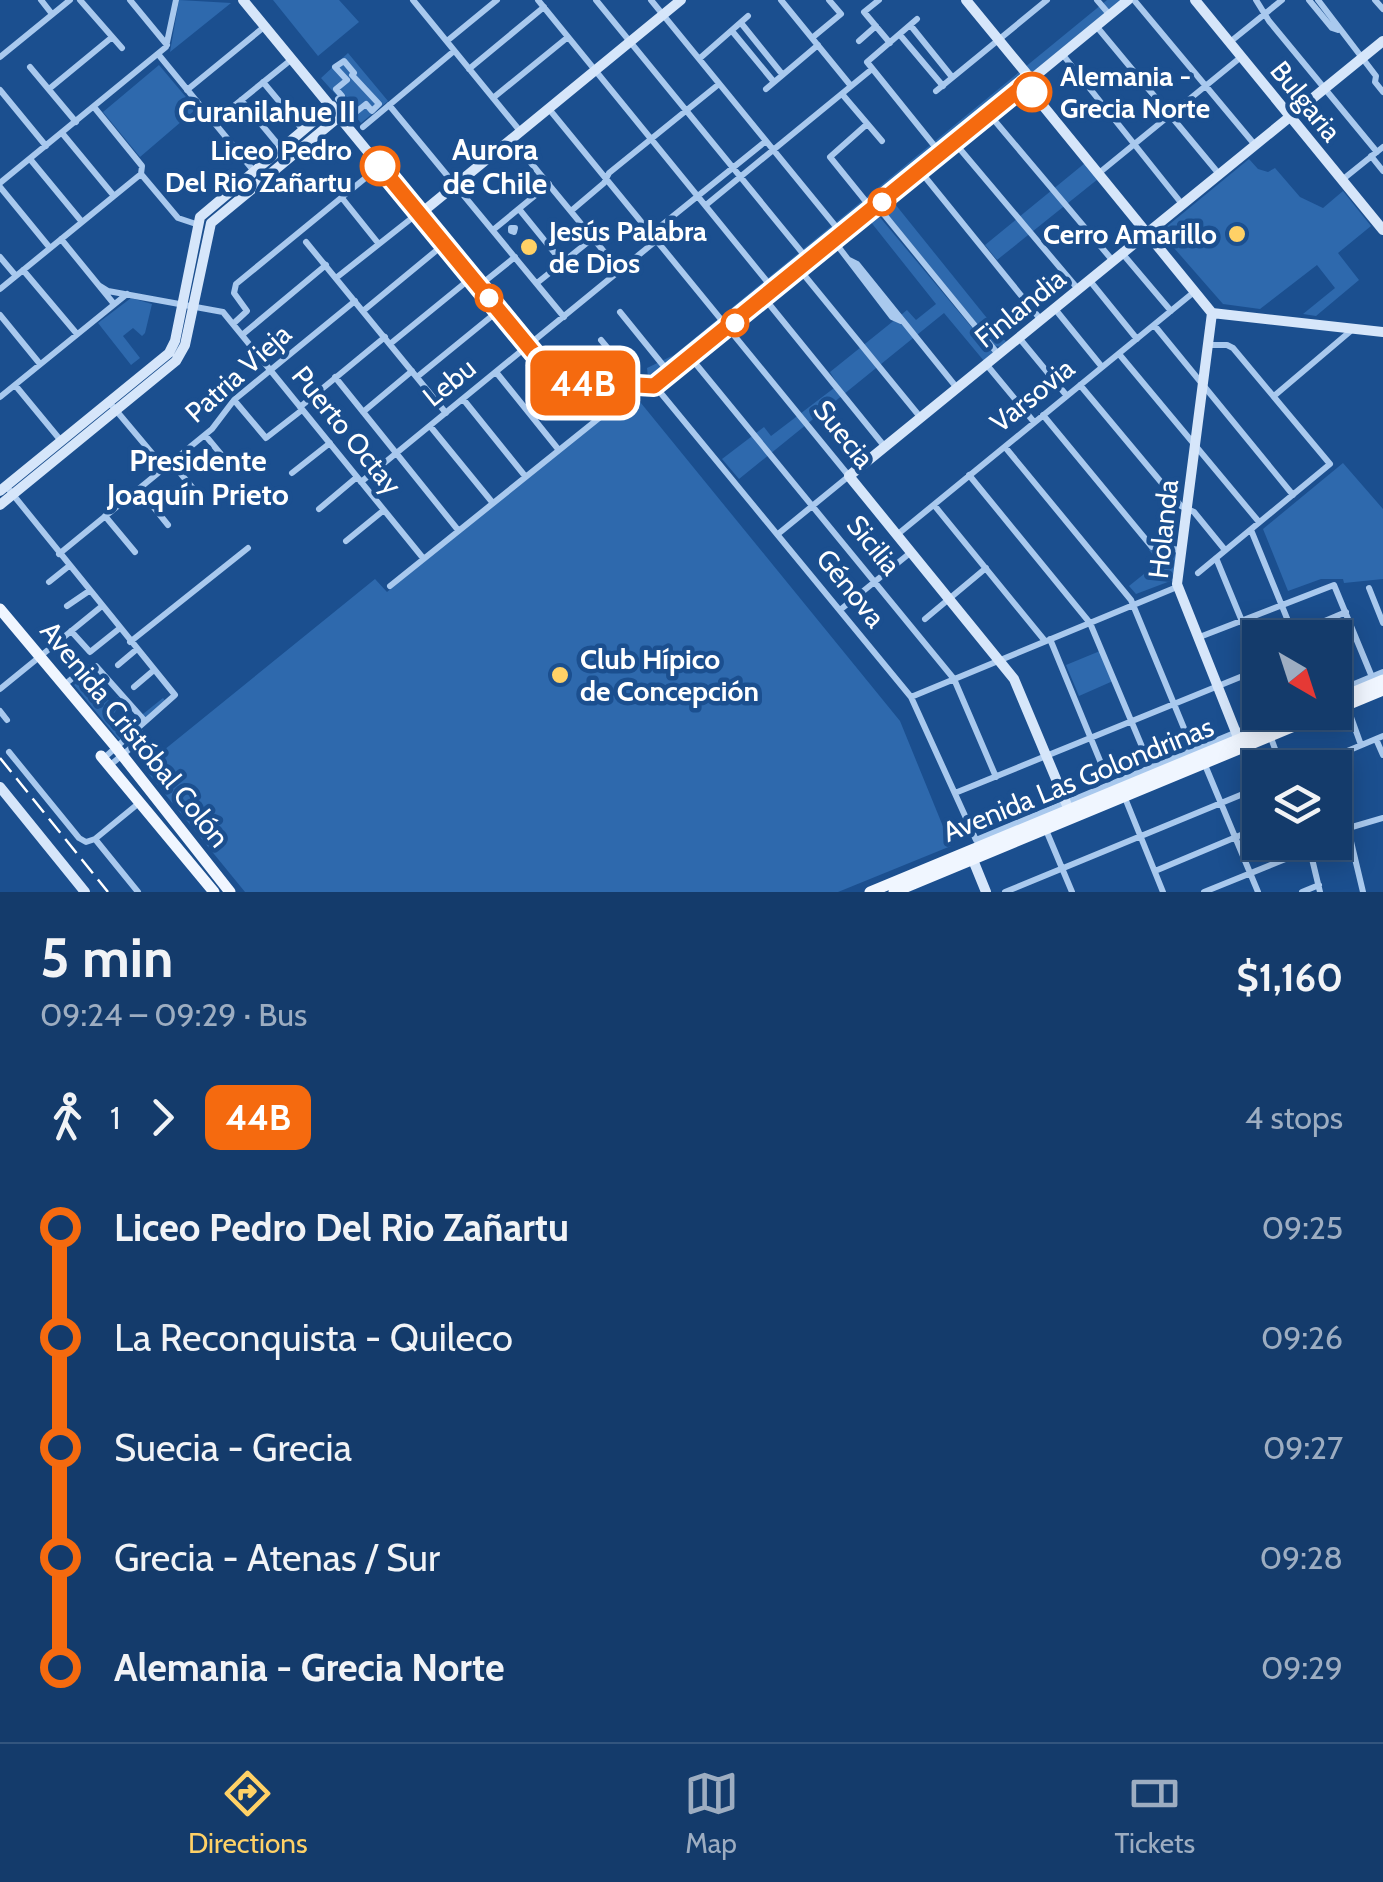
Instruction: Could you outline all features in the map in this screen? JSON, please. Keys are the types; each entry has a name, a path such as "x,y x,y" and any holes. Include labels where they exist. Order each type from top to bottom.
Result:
{"main road":[{"name":"Avenida Cristóbal Colón","path":"0,609 230,892"},
{"name":"Avenida Las Golondrinas","path":"1352,696 1378,679"},
{"name":"Avenida Las Golondrinas","path":"1352,701 1383,690"},
{"name":"Avenida Las Golondrinas","path":"870,892 921,882 1073,809 1258,730"},
{"name":"Avenida Las Golondrinas","path":"894,892 1063,823 1073,809 1124,797 1204,764 1237,741"},
{"name":"Avenida Cristóbal Colón","path":"105,760 214,892"},
{"path":"921,882 943,855 976,840"}],"street":[{"path":"41,0 52,14"},
{"path":"0,57 70,0"},
{"path":"80,0 122,48"},
{"path":"130,0 167,45"},
{"path":"50,248 0,185 167,45 176,0"},
{"path":"413,0 493,98 548,184 620,271"},
{"path":"420,8 429,0"},
{"path":"447,41 497,0"},
{"path":"538,0 774,290"},
{"path":"596,0 810,261"},
{"path":"650,0 766,140 838,238 849,260 857,264 957,388"},
{"path":"336,278 681,0"},
{"path":"780,0 851,86"},
{"path":"812,38 841,14 830,0"},
{"path":"879,0 864,12 890,43"},
{"path":"966,0 1026,73 1032,92 1212,312 1383,332"},
{"path":"1097,0 1110,15"},
{"path":"248,1 558,381 656,386 1131,0 1255,145"},
{"name":"Bulgaria","path":"1194,0 1382,228"},
{"path":"1256,0 1377,152 1383,171"},
{"path":"1229,42 1282,0"},
{"path":"1309,0 1379,77 1375,82 1383,92"},
{"path":"1318,0 1337,22 1338,30"},
{"path":"1376,0 1383,9"},
{"path":"900,35 939,89 1044,1"},
{"path":"469,69 544,8"},
{"path":"698,59 748,16"},
{"path":"706,205 842,94 918,19"},
{"path":"741,24 782,74"},
{"path":"188,90 266,26"},
{"path":"859,41 876,26"},
{"path":"910,26 952,77"},
{"path":"1096,26 1219,174"},
{"path":"732,31 774,82"},
{"path":"493,98 568,36"},
{"path":"49,89 111,38"},
{"name":"Finlandia","path":"778,534 1383,40"},
{"path":"766,89 818,45"},
{"path":"362,127 454,51"},
{"path":"158,54 253,170"},
{"path":"1062,54 1182,204"},
{"path":"1099,173 1241,57"},
{"path":"214,122 293,58"},
{"path":"344,61 379,104 372,111 366,104 350,112 338,99 342,96 336,89 346,80 336,67 344,61"},
{"path":"869,66 940,154"},
{"path":"30,67 76,122"},
{"path":"263,82 302,130"},
{"path":"570,211 719,84"},
{"path":"0,90 46,146"},
{"path":"842,94 882,141"},
{"path":"242,100 281,148"},
{"path":"388,105 564,317"},
{"path":"0,289 141,174 142,166 94,107"},
{"name":"Suecia","path":"548,108 1000,660 1016,683 1073,809"},
{"path":"187,305 209,226 216,216 253,170 302,130 336,111"},
{"path":"0,505 6,490 178,357 186,340 196,224 204,211 239,190 336,111"},
{"path":"989,114 1170,312"},
{"path":"866,124 830,157 998,354"},
{"path":"62,133 114,196"},
{"path":"652,233 766,140"},
{"path":"954,142 1078,290"},
{"path":"1342,180 1377,152"},
{"path":"30,159 82,222"},
{"path":"233,324 247,311 234,293 236,284 380,166"},
{"path":"920,171 1041,320"},
{"path":"141,174 178,218 196,224"},
{"path":"493,230 548,184"},
{"path":"342,198 378,244"},
{"path":"519,209 562,262"},
{"path":"536,284 593,238"},
{"path":"61,239 114,304"},
{"name":"Lebu","path":"319,508 397,454 658,240"},
{"path":"306,242 446,413"},
{"path":"363,310 444,244"},
{"path":"0,257 16,276"},
{"path":"234,400 266,438 387,340 514,257"},
{"path":"242,335 326,266"},
{"path":"24,270 77,335"},
{"path":"799,270 921,418"},
{"path":"1089,280 1137,339"},
{"name":"Puerto Octay","path":"100,286 221,311 423,558"},
{"name":"Varsovia","path":"897,534 1195,292"},
{"path":"1,394 127,294"},
{"path":"764,298 884,447"},
{"name":"Patria Vieja","path":"58,554 204,435 234,400 355,301"},
{"path":"1054,308 1102,367"},
{"path":"363,412 499,310"},
{"path":"620,312 670,375"},
{"name":"Holanda","path":"1212,312 1177,587 1237,741"},
{"path":"0,315 40,364"},
{"path":"1154,325 1293,495"},
{"path":"1274,396 1352,329"},
{"path":"1019,338 1067,396"},
{"path":"600,340 639,386"},
{"path":"1198,572 1330,464 1232,346 1208,345"},
{"path":"1119,354 1259,522"},
{"name":"Sicilia","path":"692,358 954,679 996,777"},
{"path":"986,364 1034,422"},
{"path":"496,372 558,448"},
{"path":"336,378 458,530"},
{"path":"15,385 64,445"},
{"path":"1080,385 1225,550"},
{"path":"390,586 639,386"},
{"name":"Génova","path":"656,386 912,696 976,840"},
{"path":"463,400 525,476"},
{"path":"113,406 156,458"},
{"path":"1044,415 1154,548 1181,550"},
{"path":"430,426 492,502"},
{"path":"204,435 234,470"},
{"path":"292,473 330,444"},
{"path":"1005,446 1134,605 1193,750"},
{"path":"171,462 200,498"},
{"path":"969,475 1090,623 1151,768"},
{"path":"139,488 168,525"},
{"path":"6,490 174,695 144,720 118,750"},
{"path":"934,504 1048,640 1110,785"},
{"path":"346,541 384,510"},
{"path":"105,516 135,552"},
{"path":"1250,530 1288,620"},
{"path":"130,642 248,548"},
{"path":"840,610 911,552"},
{"path":"1197,638 1242,621 1216,558"},
{"path":"49,582 69,566"},
{"path":"925,619 986,568"},
{"path":"1244,620 1334,585 1378,679"},
{"path":"912,696 1177,587"},
{"path":"1368,588 1383,623"},
{"path":"67,606 88,590"},
{"path":"0,689 102,606"},
{"path":"1329,620 1346,612"},
{"path":"71,630 90,652 120,628"},
{"path":"118,665 137,650"},
{"path":"64,685 84,669 96,666 144,720"},
{"path":"134,687 154,670"},
{"name":"Avenida Las Golondrinas","path":"1352,687 1378,679 1383,672"},
{"path":"955,793 1242,675"},
{"path":"0,711 7,720"},
{"path":"105,760 144,737 136,728"},
{"name":"Avenida Las Golondrinas","path":"976,840 1073,809 1110,785 1193,750 1237,741 1258,730"},
{"path":"1351,730 1361,745"},
{"path":"1349,750 1380,738 1383,755"},
{"path":"9,752 86,842 139,803"},
{"path":"1204,764 1258,892"},
{"path":"0,787 85,892"},
{"path":"1004,892 1242,794"},
{"path":"1124,797 1164,892"},
{"path":"1352,828 1383,818"},
{"path":"1046,830 1072,892"},
{"path":"1154,870 1242,835"},
{"path":"95,839 138,892"},
{"path":"1352,846 1363,892"},
{"path":"972,860 986,892"},
{"path":"1204,892 1278,860"},
{"path":"1302,892 1320,889 1313,860"}],"shaded area":[{"path":"179,0 231,3 170,52"},
{"path":"273,0 339,0 359,22 318,56"},
{"path":"1107,0 1121,0 676,365 658,376 648,377 647,368 674,355"},
{"path":"348,53 388,101 361,123 321,78"},
{"path":"159,65 196,109 140,157 103,112"},
{"name":"Cerro Amarillo","path":"1249,159 1258,169 1268,172 1275,168 1300,197 1323,208 1343,191 1371,226 1338,253 1359,280 1316,316 1303,314 1335,288 1317,265 1260,309 1223,304 1160,232"},
{"path":"1085,163 1098,179 997,260 985,245"},
{"path":"891,199 1007,343 995,346 885,211 884,205"},
{"path":"878,215 994,354 984,361 944,313 739,479 722,459 764,427 771,436 838,385 830,372 907,310 916,320 936,304 870,221"},
{"path":"131,298 152,304 145,333 142,336 133,328 123,336 140,358 131,365 98,323"},
{"name":"Club Hípico de Concepción","path":"632,392 900,721 951,846 838,892 245,892 143,767 375,579 387,592"},
{"path":"1343,463 1383,509 1383,579 1344,583 1343,579 1321,579 1288,591 1263,529"},
{"path":"1154,545 1179,546 1173,580 1136,594 1129,586 1159,562 1149,550"},
{"path":"1100,651 1113,681 1079,696 1066,665"},
{"path":"81,679 92,693 99,689 109,701 118,697 122,702 112,716 123,730 163,698 167,703 120,741 74,685"}],"railway":[{"path":"0,758 108,892"}],"bus line":[{"name":"44B","path":"380,166 556,380 654,386 1028,82 1032,92"}],"place":[{"name":"Alemania - Grecia Norte","path":"1032,92"},
{"name":"Liceo Pedro Del Rio Zañartu","path":"380,166"},
{"name":"Cerro Amarillo","path":"1237,234"},
{"name":"Jesús Palabra de Dios","path":"529,247"},
{"name":"Club Hípico de Concepción","path":"560,675"}],"district":[{"name":"Curanilahue II","path":"267,111"},
{"name":"Aurora de Chile","path":"495,166"},
{"name":"Presidente Joaquín Prieto","path":"198,477"}]}
